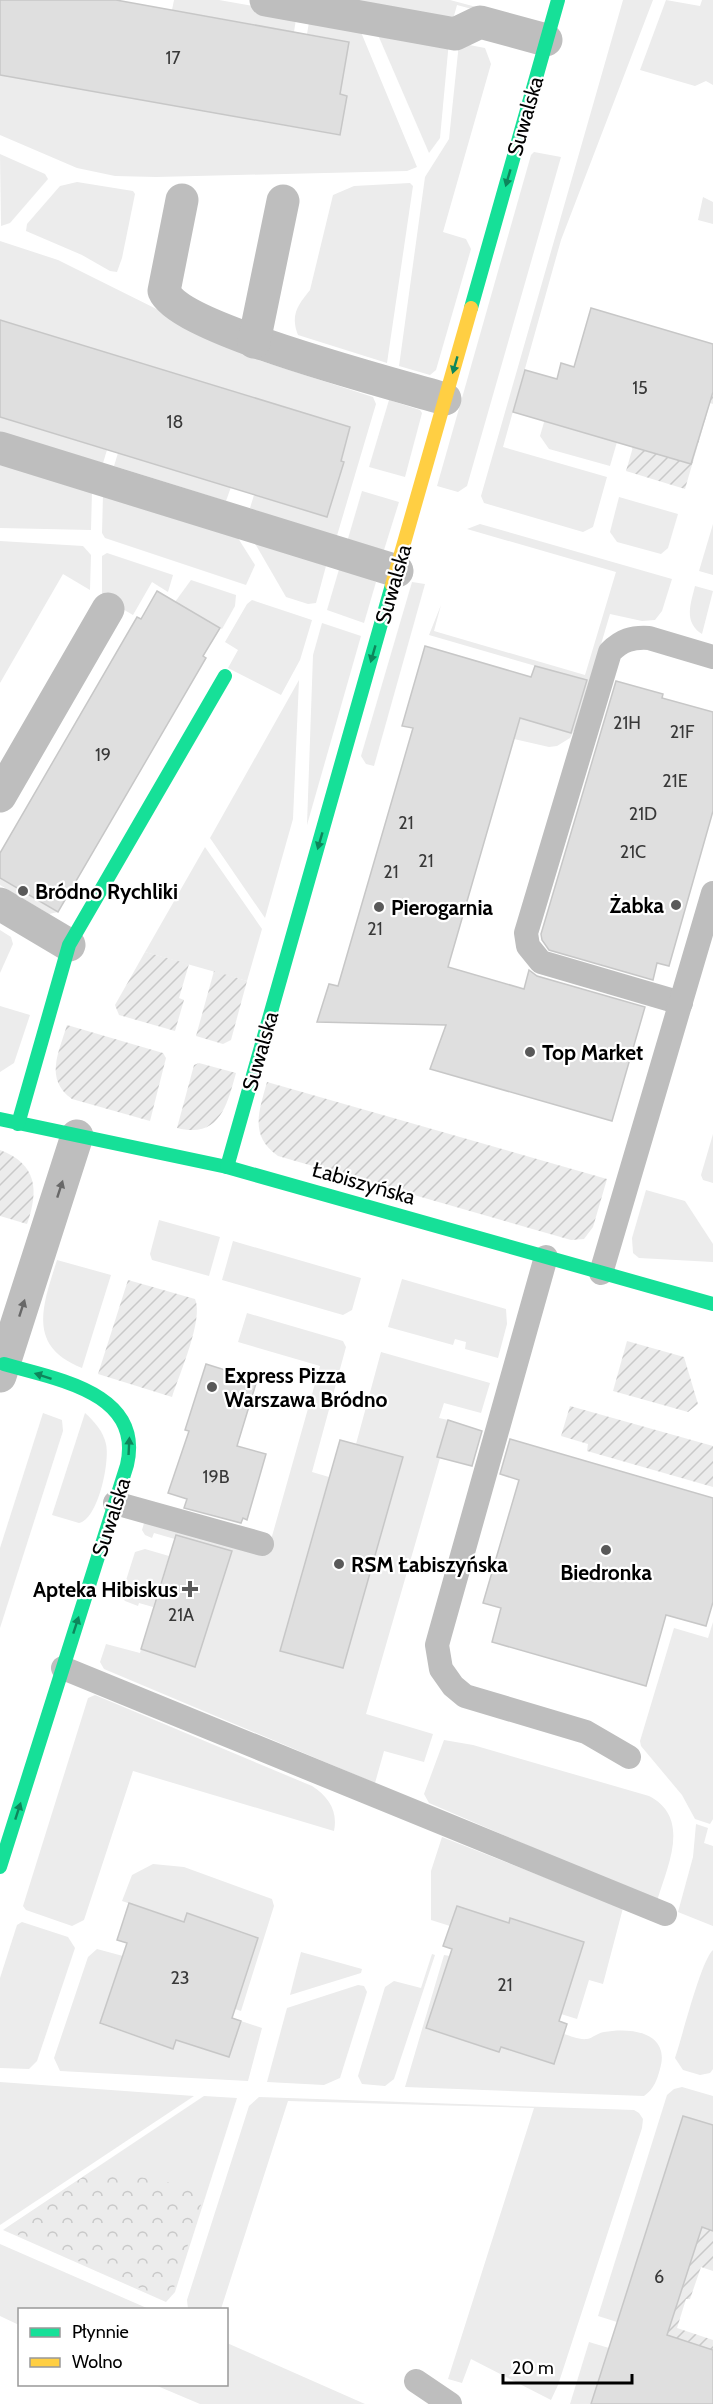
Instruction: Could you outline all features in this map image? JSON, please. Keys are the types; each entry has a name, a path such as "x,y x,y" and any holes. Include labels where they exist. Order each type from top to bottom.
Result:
{"street":[{"path":"266,0 455,34 480,22 546,40"},
{"name":"Suwalska","path":"227,1167 558,0"},
{"path":"182,200 165,284 167,298 176,306 254,342 446,399"},
{"path":"254,342 283,201"},
{"path":"0,448 397,571"},
{"path":"0,796 108,609"},
{"path":"18,1124 69,945 225,676"},
{"path":"0,904 69,945"},
{"name":"Łabiszyńska","path":"0,1119 227,1167 713,1304"},
{"name":"Suwalska","path":"0,1867 115,1503 131,1444 128,1428 119,1413 107,1401 90,1391 2,1370 77,1136"}],"lane":[{"path":"681,1003 541,962 528,946 526,933 610,652 619,643 638,637 649,638 713,657"},
{"path":"601,1273 713,892"},
{"path":"546,1257 440,1634 438,1658 447,1680 465,1696 586,1732 629,1757"},
{"path":"115,1503 262,1544"},
{"path":"63,1668 665,1914"},
{"path":"416,2381 450,2404"}],"green space":[{"path":"174,0 219,0 293,13 296,19 294,32 172,10"},
{"path":"333,0 450,0 495,12 494,15 457,5 452,23"},
{"path":"623,0 653,0 561,240 503,447 607,477 593,527 583,532 484,503 481,496"},
{"path":"666,0 700,6 702,0 713,0 713,85 706,81 695,86 640,70"},
{"path":"309,22 358,25 417,167 407,171 115,176 77,168 0,135 0,75 339,135 347,96 340,94 349,42 307,34"},
{"path":"375,28 449,41 440,138 429,153"},
{"path":"459,43 485,48 491,64 443,232 466,239 471,249 436,370 430,375 399,366 425,177 449,139"},
{"path":"534,152 561,157 467,486 458,492 437,486 531,155"},
{"path":"0,154 45,174 48,179 10,223 1,226"},
{"path":"77,182 133,191 135,194 117,272 110,271 82,255 26,231 27,224 60,186"},
{"path":"410,183 413,186 387,363 298,335 295,322 296,311 310,290 333,195 354,186"},
{"path":"703,197 713,202 713,224 698,220"},
{"path":"0,241 58,260 261,361 373,397 376,404 336,539 250,508 254,495 327,517 344,462 341,461 350,427 0,320"},
{"path":"556,381 569,384 557,425 617,442 610,466 549,449 540,436"},
{"path":"713,392 713,404 710,403 685,489 626,471 633,447 691,464"},
{"path":"389,400 420,410 422,413 405,477 369,467"},
{"path":"0,417 107,450 103,463 0,436"},
{"path":"118,453 231,487 226,501 114,466"},
{"path":"0,462 92,490 91,530 0,528"},
{"path":"362,491 399,502 384,550 347,542"},
{"path":"103,494 236,535 255,565 246,585 105,538 102,533"},
{"path":"619,497 678,514 668,548 661,554 617,542 610,532"},
{"path":"480,524 672,579 662,611 655,620 642,621 610,614 577,725 570,738 557,746 549,747 514,739 520,718 555,728 570,676 429,635 441,605 434,631 585,675 616,572 467,529"},
{"path":"713,524 713,575 699,571"},
{"path":"253,540 326,566 316,603 308,604 286,597"},
{"path":"0,541 83,546 91,555 90,590 63,574 0,683"},
{"path":"107,553 173,575 168,592 152,582 133,615 102,597 102,556"},
{"path":"340,566 376,582 364,623 327,610"},
{"path":"191,580 236,595 235,606 222,629 175,602"},
{"path":"412,582 425,584 374,766 366,764 361,756"},
{"path":"695,586 713,591 702,634 692,624 690,618 690,605"},
{"path":"252,600 312,620 300,660 281,695 228,668 238,650 225,642 247,604"},
{"path":"322,623 361,636 307,825 313,655"},
{"path":"299,680 293,819 265,918 210,838"},
{"path":"205,847 262,929 247,981 145,952"},
{"path":"0,878 58,912 49,914 0,885"},
{"path":"0,930 11,937 13,944 0,973"},
{"path":"145,952 189,964 179,998 184,1000 175,1031 119,1015 115,1005"},
{"path":"214,971 247,981 231,1040 223,1044 196,1036"},
{"path":"0,1006 30,1015 14,1063 0,1072"},
{"path":"67,1025 163,1053 166,1058 150,1121 72,1099 63,1091 58,1083 56,1065"},
{"path":"199,1063 236,1073 229,1097 219,1117 212,1124 203,1129 177,1128 194,1065"},
{"path":"267,1082 607,1179 593,1227 584,1239 571,1240 278,1156 263,1140 260,1131 259,1113"},
{"path":"713,1134 713,1183 703,1180 701,1175"},
{"path":"0,1150 22,1163 32,1180 33,1200 27,1224 0,1216"},
{"path":"646,1190 685,1201 713,1244 713,1262 639,1258 633,1253 632,1238"},
{"path":"159,1220 220,1237 209,1276 152,1260 150,1254"},
{"path":"233,1241 361,1278 352,1310 343,1315 222,1280"},
{"path":"57,1260 111,1275 82,1368 64,1359 52,1348 46,1336 43,1323 44,1308"},
{"path":"402,1279 506,1309 507,1324 498,1358 465,1349 466,1342 455,1339 453,1345 388,1327"},
{"path":"128,1280 195,1299 197,1308 194,1333 172,1397 98,1374"},
{"path":"247,1313 343,1341 346,1347 312,1472 329,1477 281,1651 343,1668 403,1458 356,1444 381,1352 490,1383 481,1413 444,1403 439,1418 448,1420 437,1456 440,1458 366,1714 433,1734 424,1762 384,1751 375,1783 104,1669 100,1662 106,1644 140,1653 141,1649 195,1667 230,1555 154,1533 152,1538 145,1535 142,1530 145,1520 267,1554 320,1366 238,1342"},
{"path":"627,1341 684,1357 698,1404 688,1412 613,1391"},
{"path":"570,1406 713,1446 713,1487 587,1451 588,1444 561,1436"},
{"path":"43,1413 62,1420 63,1431 0,1628 0,1548"},
{"path":"85,1413 95,1423 105,1439 107,1452 104,1476 97,1501 92,1512 79,1523 52,1515"},
{"path":"145,1549 169,1556 153,1607 139,1603 138,1606 125,1601 121,1596 135,1552"},
{"path":"713,1622 713,1819 710,1824 695,1819 682,1795 641,1746 640,1741 674,1628 708,1638"},
{"path":"95,1695 312,1786 331,1805 335,1817 334,1831 133,1771 84,1920 72,1926 26,1910 23,1906 88,1698"},
{"path":"444,1740 473,1745 649,1796 662,1805 670,1817 673,1844 657,1901 429,1803 424,1794"},
{"path":"696,1824 708,1828 704,1843 713,1846 713,1926 678,1912 693,1857"},
{"path":"442,1837 623,1908 603,1984 589,1980 577,2019 561,2014 583,1942 511,1918 509,1923 457,1906 450,1926 431,1920 431,1871"},
{"path":"153,1864 184,1867 272,1899 274,1906 241,2011 235,2009 257,1938 187,1914 184,1922 122,1901 132,1875"},
{"path":"22,1922 68,1937 75,1948 37,2061 29,2069 0,2068 0,1978 17,1925"},
{"path":"97,1949 123,1956 100,2024 173,2049 176,2040 229,2057 241,2021 262,2028 248,2081 60,2071 54,2058 88,1957"},
{"path":"713,1950 713,2069 710,2073 700,2075 683,2070 675,2058 703,1968"},
{"path":"301,1952 362,1969 361,1973 290,1995"},
{"path":"432,1954 435,1955 394,2079 385,2086 362,2084 358,2076 385,1987 394,1981 421,1988"},
{"path":"444,1955 450,1956 427,2029 499,2051 501,2047 554,2063 564,2034 584,2039 604,2032 625,2030 636,2032 654,2040 660,2047 662,2057 660,2069 653,2087 644,2096 405,2087"},
{"path":"358,1985 364,1986 367,1992 340,2078 324,2085 267,2082 287,2008"},
{"path":"0,2082 194,2096 0,2225"},
{"path":"682,2087 713,2096 713,2125 683,2116 617,2322 598,2316 667,2095 674,2089"},
{"path":"204,2096 237,2098 175,2292 166,2302 3,2230"},
{"path":"259,2097 634,2110 639,2113 643,2119 642,2128 558,2385 551,2400 471,2359 462,2383 448,2379 534,2108 288,2101 221,2308 188,2308 187,2300 249,2106"},
{"path":"95,2169 206,2189 173,2291 167,2300 5,2229"},
{"path":"702,2227 713,2231 713,2271 701,2267 690,2299 686,2299 677,2328 713,2340 713,2350 667,2335"},
{"path":"0,2244 147,2308 18,2308 18,2325 0,2316"},
{"path":"589,2342 609,2348 591,2404 570,2404"},
{"path":"228,2343 365,2404 200,2404 157,2386 228,2386"}],"building":[{"path":"0,0 116,0 349,42 340,94 347,96 340,135 0,75"},
{"path":"591,308 713,344 713,392 691,464 513,412 525,370 557,379 561,363 574,367"},
{"path":"0,320 350,427 341,461 344,462 327,517 0,417"},
{"path":"157,591 220,628 203,656 206,658 58,912 0,878 0,853 137,617 141,619"},
{"path":"425,646 531,677 535,666 587,680 571,733 520,718 448,967 524,989 529,970 537,976 645,1007 612,1121 430,1069 446,1025 317,1022 329,984 338,986 413,728 402,726"},
{"path":"616,681 663,694 662,698 713,712 713,811 669,966 657,963 653,980 549,950 541,934"},
{"path":"206,1364 257,1380 237,1446 266,1454 247,1520 243,1518 241,1523 184,1508 187,1499 168,1493 189,1431 185,1430"},
{"path":"448,1420 482,1431 472,1466 437,1457"},
{"name":"Biedronka","path":"510,1439 713,1498 713,1602 706,1626 666,1615 646,1686 492,1642 501,1608 483,1603 519,1480 500,1474"},
{"name":"RSM Łabiszyńska","path":"340,1440 403,1457 343,1668 280,1651"},
{"path":"176,1535 232,1551 195,1667 141,1649"},
{"path":"129,1903 184,1922 187,1913 258,1938 232,2018 241,2021 229,2057 176,2040 173,2049 100,2023 127,1943 117,1940"},
{"path":"457,1906 509,1923 510,1918 584,1942 559,2021 567,2024 554,2064 501,2047 499,2052 426,2028 452,1949 443,1946"},
{"path":"683,2116 713,2125 713,2231 702,2227 667,2335 713,2350 713,2404 591,2404"}],"traffic: fast":[{"path":"471,308 558,0"},
{"path":"227,1167 392,585"},
{"path":"18,1124 69,945 225,676"},
{"path":"0,1119 227,1167 713,1304"},
{"path":"0,1867 127,1465 129,1440 122,1421 109,1405 91,1393 70,1383 4,1364"}],"traffic: slow":[{"path":"392,585 471,308"}],"place":[{"name":"Bródno Rychliki","path":"23,891"},
{"name":"Żabka","path":"676,905"},
{"name":"Pierogarnia","path":"379,907"},
{"name":"Top Market","path":"530,1052"},
{"name":"Express Pizza Warszawa Bródno","path":"212,1387"},
{"name":"Biedronka","path":"606,1550"},
{"name":"RSM Łabiszyńska","path":"339,1564"},
{"name":"Apteka Hibiskus","path":"190,1589"}]}
